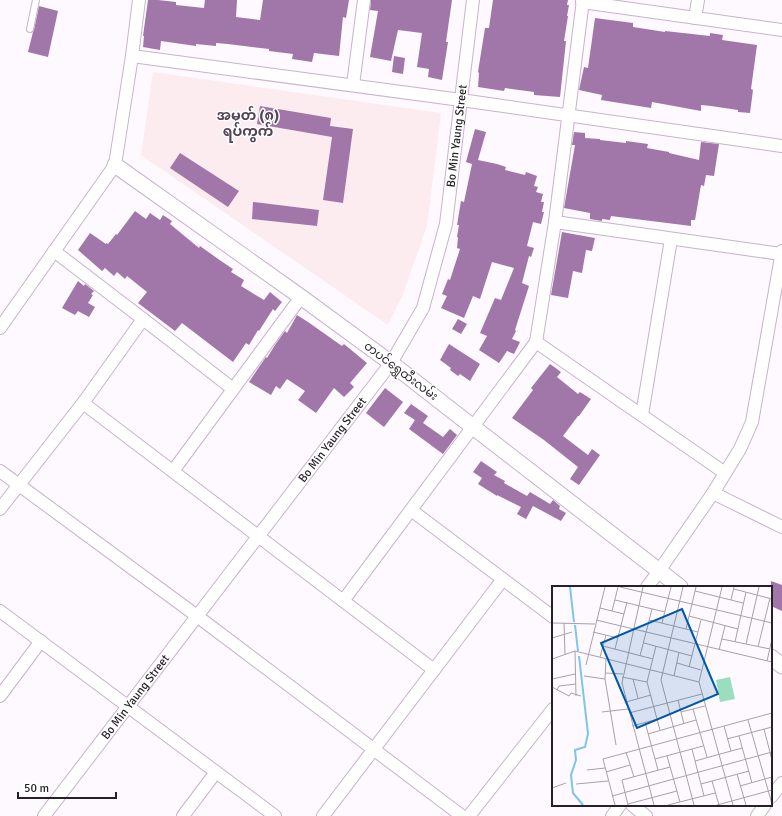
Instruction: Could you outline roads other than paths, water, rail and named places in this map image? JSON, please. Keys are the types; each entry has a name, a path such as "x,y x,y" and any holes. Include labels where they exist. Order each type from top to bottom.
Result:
{"street":[{"path":"0,328 115,165 139,0"},
{"path":"353,85 364,0"},
{"name":"Bo Min Yaung Street","path":"44,816 391,363 423,308 446,224 473,0"},
{"path":"695,18 698,0"},
{"path":"343,601 536,342 555,222 583,1 782,30"},
{"path":"132,56 353,85 782,146"},
{"name":"တပင်ရွှေထီးလမ်း","path":"115,165 391,363 679,586"},
{"path":"555,222 782,253 752,422 740,449 713,493 648,586"},
{"path":"642,415 671,238"},
{"path":"54,251 233,389"},
{"path":"173,471 301,297"},
{"path":"0,509 83,402 144,319"},
{"path":"536,342 725,473"},
{"path":"83,402 434,670"},
{"path":"0,471 197,616 462,816"},
{"path":"713,493 782,527"},
{"path":"411,510 552,616"},
{"path":"323,816 503,579"},
{"path":"0,611 275,816"},
{"path":"0,696 41,641"},
{"path":"772,658 782,666"},
{"path":"469,816 552,710"},
{"path":"183,816 216,772"},
{"path":"612,816 619,806"},
{"path":"633,806 646,816"},
{"path":"757,816 764,806"}],"lane":[{"path":"30,30 36,0"}],"district":[{"name":"အမှတ် (၈) ရပ်ကွက်","path":"248,124"}]}
